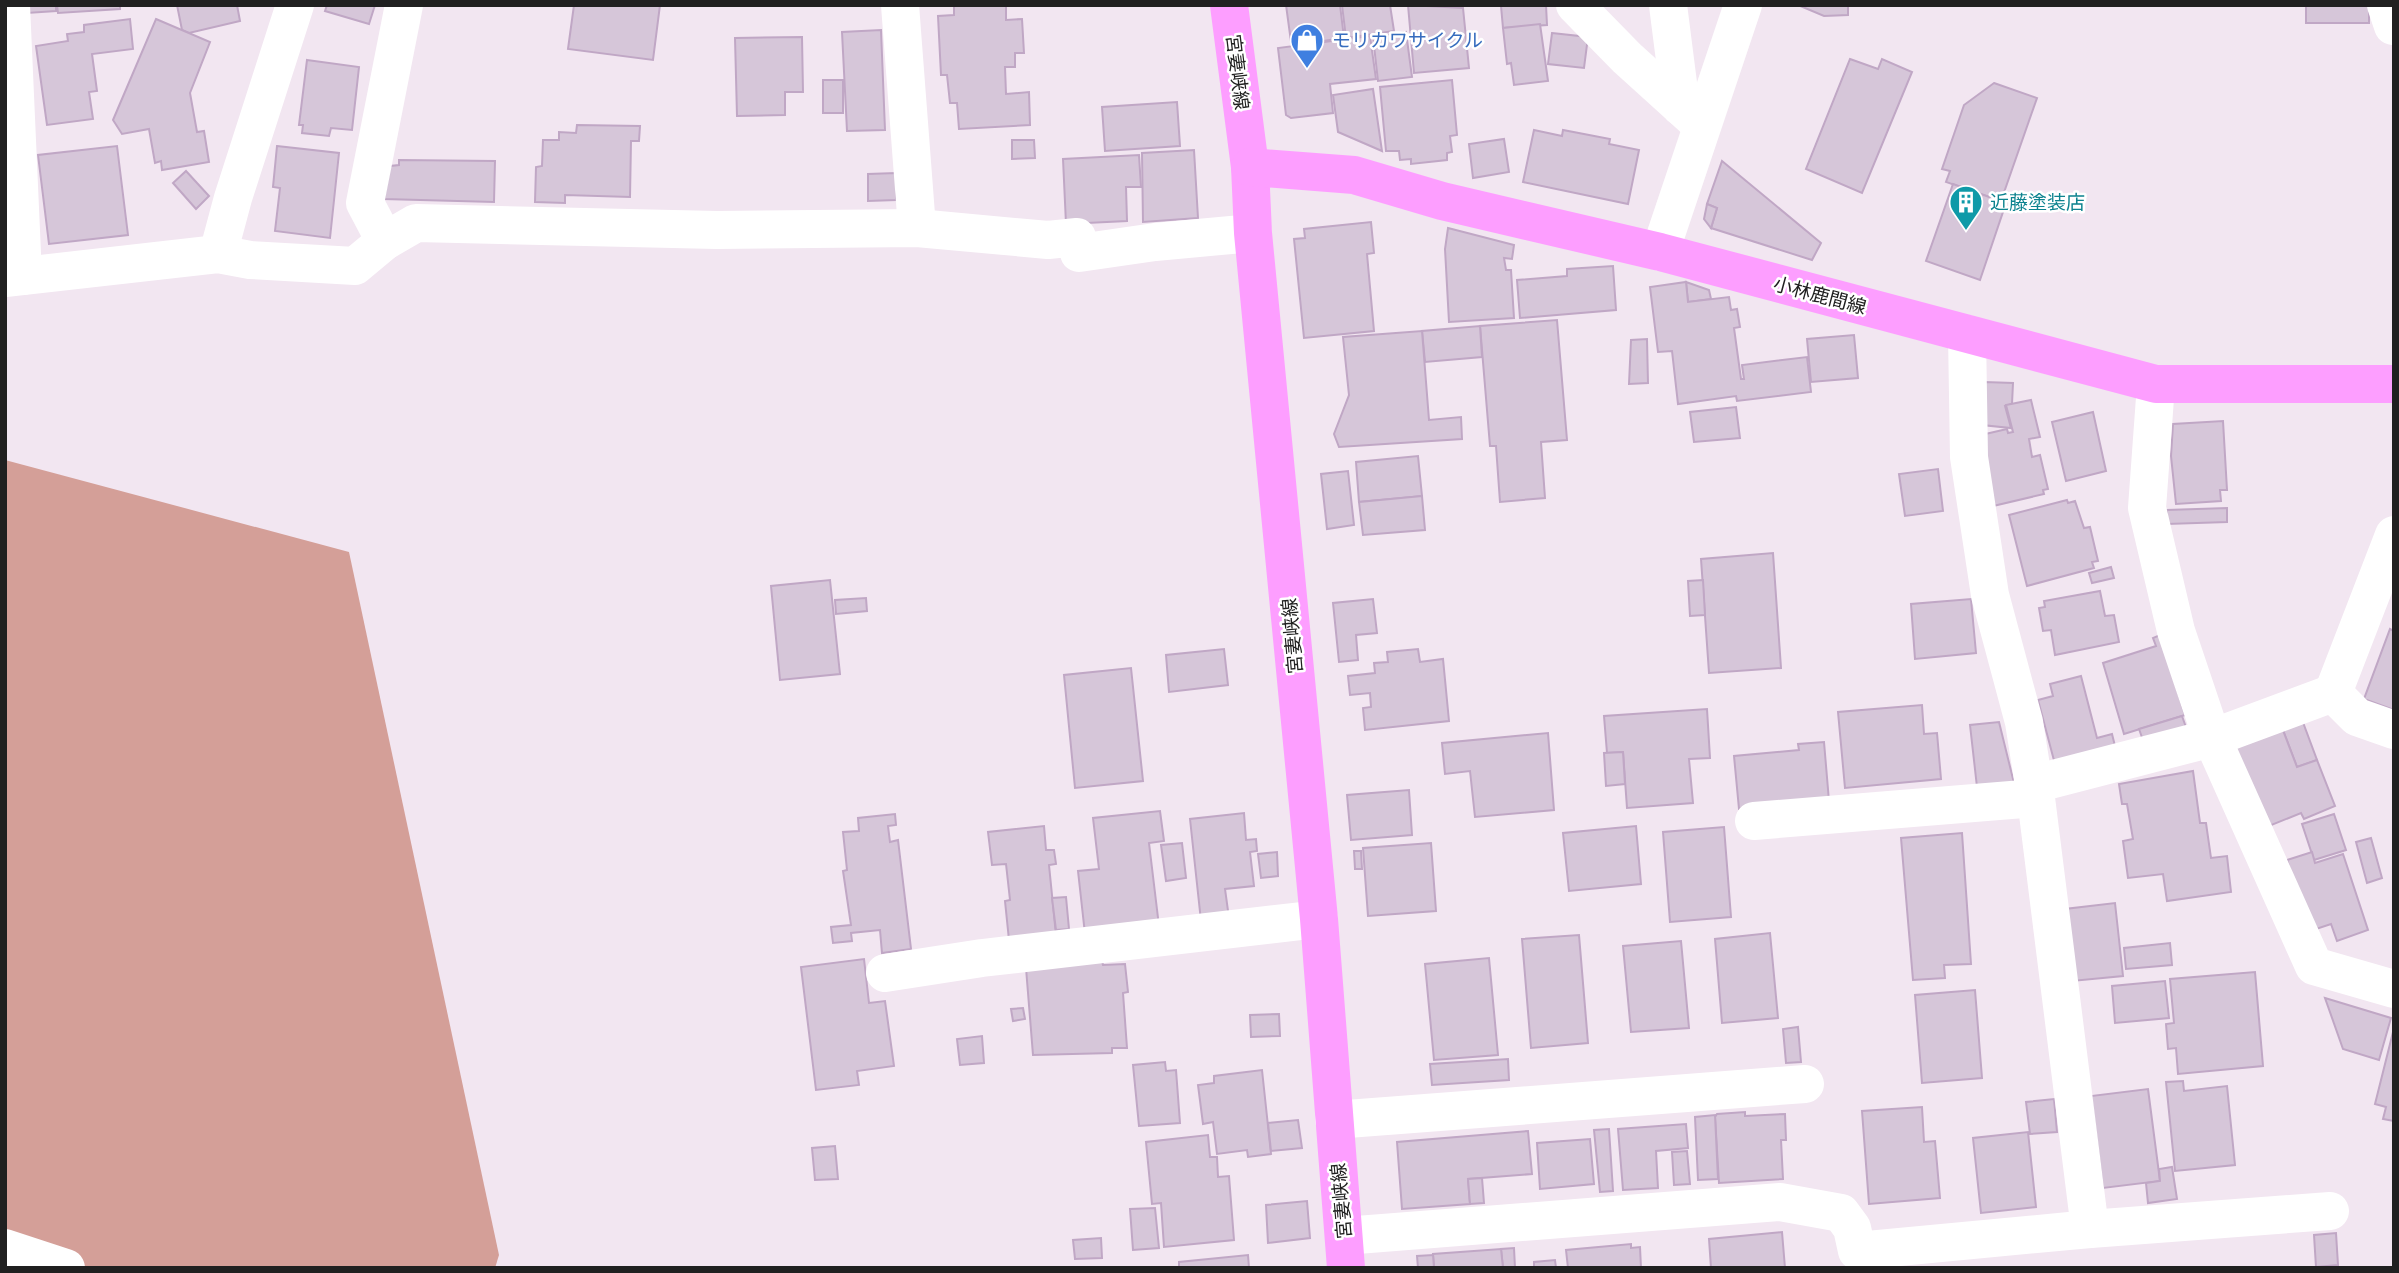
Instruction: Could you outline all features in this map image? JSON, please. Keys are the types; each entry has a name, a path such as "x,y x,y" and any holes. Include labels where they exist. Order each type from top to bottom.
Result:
{"main road":[{"name":"宮妻峡線","path":"1229,5 1250,167 1253,233 1319,919 1345,1252"},
{"name":"小林鹿間線","path":"1250,167 1354,175 1442,201 1660,252 2155,384 2394,384"}],"street":[{"path":"11,5 14,277 218,254 250,260 355,266 385,242 416,223 717,230 916,228 1048,240 1077,237 1079,253 1253,233"},
{"path":"218,254 233,198 295,5"},
{"path":"385,242 365,203 404,5"},
{"path":"900,5 916,228"},
{"path":"1575,5 1691,116"},
{"path":"1668,5 1691,116"},
{"path":"1660,252 1691,116 1743,5"},
{"path":"2386,5 2393,26"},
{"path":"1967,334 1969,457 1990,595 2024,722 2035,791 2090,1229"},
{"path":"2155,384 2147,508 2176,631 2212,738 2314,966 2394,989"},
{"path":"1754,821 2035,791 2212,738 2333,693 2394,535"},
{"path":"2333,693 2357,717 2394,730"},
{"path":"885,973 982,958 1319,919"},
{"path":"1334,1120 1805,1084"},
{"path":"1345,1252 1780,1202 1841,1213 1852,1228 1857,1251 2090,1229 2330,1211"},
{"path":"5,1248 65,1268"}],"shaded area":[{"path":"5,460 349,552 499,1255 495,1268 5,1268"}],"building":[{"path":"27,5 56,5 56,11 27,13"},
{"path":"57,5 120,5 120,9 58,13"},
{"path":"177,5 237,5 240,21 189,33 182,30"},
{"path":"327,5 375,5 369,24 325,11"},
{"path":"574,5 660,5 653,60 568,49"},
{"path":"954,5 1006,5 1006,20 1022,19 1024,53 1015,53 1015,67 1005,67 1006,94 1029,92 1030,125 959,129 957,103 950,103 947,75 941,75 938,16 954,15"},
{"path":"1286,5 1340,5 1344,38 1302,44 1302,41 1291,42"},
{"path":"1342,5 1390,5 1394,31 1346,38"},
{"path":"1408,5 1463,8 1469,68 1414,73"},
{"path":"1546,5 1547,25 1503,28 1501,6"},
{"path":"1798,5 1848,5 1848,15 1824,16"},
{"path":"2306,5 2369,5 2369,23 2306,23"},
{"path":"130,19 133,49 92,54 97,91 89,92 93,119 47,125 36,46 68,41 67,34 84,32 84,25"},
{"path":"156,19 210,42 190,93 197,132 204,131 209,162 162,170 161,161 155,163 149,129 122,134 113,120"},
{"path":"1540,24 1548,81 1514,85 1511,63 1507,64 1503,28"},
{"path":"881,30 885,130 847,131 842,32"},
{"path":"1406,32 1412,77 1378,81 1373,37"},
{"path":"1552,33 1588,37 1584,68 1548,64"},
{"path":"1370,36 1376,79 1330,84 1333,113 1291,118 1286,115 1278,48"},
{"path":"802,37 803,92 785,92 785,115 737,116 735,38"},
{"path":"1850,59 1878,69 1882,59 1912,72 1862,193 1806,169"},
{"path":"307,60 359,67 352,130 331,128 329,136 302,133 303,125 299,125"},
{"path":"823,80 843,80 843,113 823,113"},
{"path":"1452,80 1457,135 1450,136 1452,152 1447,153 1447,160 1411,164 1411,159 1400,160 1399,151 1386,151 1380,87"},
{"path":"1994,83 2037,98 2001,201 1946,182 1950,171 1942,169 1964,105"},
{"path":"1373,89 1382,151 1338,132 1333,95"},
{"path":"1177,102 1180,146 1105,151 1102,107"},
{"path":"577,125 640,126 639,141 631,141 630,197 565,195 565,203 535,202 536,167 542,166 543,140 559,140 559,132 576,133"},
{"path":"1534,130 1562,136 1563,130 1610,139 1609,144 1639,150 1628,204 1523,182"},
{"path":"1504,139 1509,172 1473,178 1469,144"},
{"path":"1012,140 1034,140 1035,158 1012,159"},
{"path":"117,146 128,235 49,244 38,155"},
{"path":"277,146 339,153 330,238 275,231 280,188 273,187"},
{"path":"1194,150 1198,218 1143,222 1142,153"},
{"path":"1139,155 1141,187 1126,187 1127,221 1066,224 1063,159"},
{"path":"399,160 495,161 494,202 384,199 390,166 399,165"},
{"path":"1722,161 1821,243 1812,260 1711,228 1717,208 1707,204"},
{"path":"186,171 209,196 196,209 173,183"},
{"path":"896,173 896,200 868,201 868,174"},
{"name":"近藤塗装店","path":"1953,184 2006,203 1980,280 1926,261"},
{"path":"1707,204 1717,208 1711,228 1704,219"},
{"path":"1371,222 1374,253 1367,254 1374,331 1304,338 1294,239 1305,238 1304,229"},
{"path":"1448,228 1514,245 1512,259 1504,258 1506,270 1511,270 1514,318 1449,322 1445,249"},
{"path":"1613,266 1616,310 1520,318 1517,280 1567,276 1567,269"},
{"path":"1686,282 1709,290 1711,299 1688,302"},
{"path":"1686,282 1688,302 1729,297 1731,310 1737,309 1740,327 1734,328 1741,379 1744,379 1742,365 1807,357 1811,392 1737,401 1736,396 1678,404 1672,351 1658,352 1650,287"},
{"path":"1557,320 1567,440 1541,442 1545,498 1500,502 1496,446 1490,446 1480,326"},
{"path":"1480,326 1482,357 1425,362 1422,331"},
{"path":"1422,331 1429,420 1461,417 1462,439 1339,447 1334,434 1349,395 1343,337"},
{"path":"1854,335 1858,378 1811,382 1807,339"},
{"path":"1647,339 1648,383 1629,384 1631,340"},
{"path":"1984,382 2013,383 2012,404 2005,406 2011,428 1982,425"},
{"path":"2031,400 2040,437 2029,439 2032,457 2040,455 2048,489 2043,490 2044,494 1989,507 1981,435 2007,429 2008,433 2013,432 2006,405"},
{"path":"1736,407 1740,438 1694,442 1690,412"},
{"path":"2093,412 2106,471 2066,481 2052,422"},
{"path":"2223,421 2227,490 2220,490 2221,501 2176,504 2171,456 2173,424"},
{"path":"1418,456 1422,496 1359,502 1356,462"},
{"path":"1938,469 1943,511 1905,516 1899,474"},
{"path":"1348,471 1354,525 1327,529 1321,474"},
{"path":"1422,496 1425,530 1363,535 1359,502"},
{"path":"2067,500 2068,503 2075,501 2084,528 2090,527 2098,561 2092,562 2094,568 2027,586 2009,515"},
{"path":"2227,508 2227,522 2167,524 2167,510"},
{"path":"1773,553 1781,668 1709,673 1701,559"},
{"path":"2111,567 2114,578 2092,583 2089,573"},
{"path":"830,580 840,674 780,680 771,586"},
{"path":"1703,580 1705,615 1690,616 1688,581"},
{"path":"2100,591 2105,616 2114,615 2119,642 2055,655 2051,630 2043,631 2039,608 2045,607 2044,601"},
{"path":"866,598 867,611 836,614 835,600"},
{"path":"1373,599 1377,633 1356,635 1358,660 1339,662 1333,603"},
{"path":"1971,599 1976,653 1915,659 1911,604"},
{"path":"2390,629 2394,631 2394,710 2364,699"},
{"path":"2160,635 2185,715 2124,734 2103,663 2156,646 2153,638"},
{"path":"1224,649 1228,685 1169,692 1166,655"},
{"path":"1418,649 1420,662 1443,659 1449,721 1365,730 1363,708 1371,707 1370,693 1350,695 1348,676 1375,673 1374,663 1388,662 1387,652"},
{"path":"1131,668 1143,781 1075,788 1064,675"},
{"path":"2081,676 2097,738 2112,734 2116,750 2056,768 2038,700 2053,696 2050,684"},
{"path":"1922,705 1924,734 1937,733 1941,779 1845,788 1838,712"},
{"path":"1707,709 1710,758 1689,759 1693,803 1627,808 1623,752 1607,753 1604,716"},
{"path":"2182,716 2187,730 2144,743 2139,729"},
{"path":"2301,717 2317,760 2297,767 2281,725"},
{"path":"1999,722 2014,783 1977,787 1970,725"},
{"path":"2281,725 2297,767 2317,760 2335,806 2304,819 2301,813 2264,828 2231,746"},
{"path":"1548,733 1554,810 1475,817 1470,771 1445,774 1442,743"},
{"path":"1824,742 1829,801 1739,809 1734,756 1799,750 1798,744"},
{"path":"1623,752 1625,784 1606,786 1604,753"},
{"path":"2193,771 2200,823 2206,823 2211,858 2227,856 2231,892 2167,901 2163,874 2128,878 2123,841 2133,839 2127,804 2122,804 2119,784"},
{"path":"1409,790 1412,835 1351,840 1347,795"},
{"path":"1160,811 1164,841 1149,843 1159,926 1085,934 1078,871 1099,869 1093,818"},
{"path":"1244,813 1246,840 1256,839 1257,851 1250,852 1254,886 1225,889 1229,918 1201,921 1190,819"},
{"path":"895,814 896,825 888,826 890,842 898,840 911,949 882,953 880,930 851,933 852,941 833,943 831,927 851,925 843,871 847,870 843,832 859,831 858,818"},
{"path":"2334,814 2346,850 2314,860 2302,824"},
{"path":"1044,826 1046,850 1054,850 1056,864 1049,865 1056,935 1009,940 1005,901 1010,900 1006,864 992,865 988,832"},
{"path":"1636,826 1641,884 1569,891 1563,833"},
{"path":"1724,827 1731,917 1670,922 1663,832"},
{"path":"1962,833 1971,964 1944,965 1945,978 1913,980 1901,838"},
{"path":"2371,838 2382,878 2367,883 2356,842"},
{"path":"1182,843 1186,878 1166,881 1161,845"},
{"path":"1431,843 1436,911 1368,916 1363,848"},
{"path":"1354,851 1361,851 1362,869 1355,869"},
{"path":"1277,852 1278,876 1261,878 1258,854"},
{"path":"2312,852 2315,863 2343,854 2368,930 2337,941 2331,924 2310,931 2287,860"},
{"path":"1066,897 1069,929 1056,930 1052,898"},
{"path":"2115,903 2123,976 2072,981 2065,909"},
{"path":"1770,933 1778,1018 1722,1023 1715,939"},
{"path":"1579,935 1588,1043 1531,1048 1522,939"},
{"path":"1681,941 1689,1028 1631,1032 1623,946"},
{"path":"2170,943 2172,965 2126,969 2124,948"},
{"path":"1489,958 1498,1055 1434,1060 1425,964"},
{"path":"864,959 869,1003 885,1001 894,1066 857,1071 859,1085 816,1090 801,967"},
{"path":"1102,961 1103,965 1125,964 1128,992 1123,993 1127,1048 1112,1048 1112,1053 1033,1055 1026,968"},
{"path":"2255,972 2263,1066 2178,1074 2176,1048 2168,1049 2166,1024 2174,1023 2170,979"},
{"path":"2165,981 2169,1018 2115,1023 2112,986"},
{"path":"1975,990 1982,1078 1922,1083 1915,995"},
{"path":"2325,998 2391,1018 2379,1060 2343,1049"},
{"path":"1023,1008 1025,1019 1013,1021 1011,1009"},
{"path":"1279,1014 1280,1036 1251,1037 1250,1015"},
{"path":"1798,1027 1801,1062 1786,1063 1783,1029"},
{"path":"2394,1028 2394,1121 2383,1119 2386,1107 2375,1104"},
{"path":"982,1036 984,1063 960,1065 957,1039"},
{"path":"1508,1059 1509,1080 1432,1085 1430,1064"},
{"path":"1165,1062 1166,1071 1176,1070 1180,1123 1139,1126 1133,1065"},
{"path":"1262,1070 1271,1154 1248,1157 1247,1150 1217,1154 1213,1122 1203,1124 1198,1085 1214,1083 1214,1076"},
{"path":"2183,1081 2184,1091 2227,1086 2235,1165 2175,1171 2166,1082"},
{"path":"2148,1089 2160,1181 2103,1188 2091,1096"},
{"path":"2054,1099 2057,1132 2030,1134 2026,1102"},
{"path":"1922,1107 1924,1142 1935,1141 1940,1198 1869,1204 1862,1111"},
{"path":"1745,1112 1745,1116 1785,1114 1786,1140 1781,1140 1783,1179 1719,1183 1715,1117 1717,1114"},
{"path":"1715,1115 1718,1179 1698,1180 1695,1117"},
{"path":"1298,1120 1302,1148 1271,1151 1268,1123"},
{"path":"1686,1124 1688,1148 1656,1151 1658,1188 1623,1190 1618,1129"},
{"path":"1609,1129 1613,1191 1600,1192 1594,1130"},
{"path":"1528,1131 1532,1174 1468,1179 1470,1204 1402,1209 1397,1142"},
{"path":"2028,1132 2036,1207 1981,1213 1973,1138"},
{"path":"1208,1135 1210,1157 1217,1157 1218,1177 1229,1176 1234,1240 1164,1247 1161,1203 1152,1204 1146,1142"},
{"path":"1590,1139 1594,1184 1540,1189 1537,1143"},
{"path":"835,1146 838,1179 815,1180 812,1148"},
{"path":"1687,1151 1690,1184 1674,1185 1672,1152"},
{"path":"2172,1167 2177,1199 2148,1203 2146,1183 2160,1181 2159,1169"},
{"path":"1482,1178 1484,1203 1470,1204 1468,1179"},
{"path":"1307,1201 1310,1238 1268,1243 1266,1205"},
{"path":"1155,1208 1159,1248 1133,1250 1130,1209"},
{"path":"1782,1232 1785,1268 1711,1268 1709,1239"},
{"path":"2336,1233 2338,1265 2316,1267 2314,1235"},
{"path":"1101,1238 1102,1258 1075,1259 1073,1240"},
{"path":"1631,1244 1631,1248 1640,1247 1641,1268 1568,1268 1566,1250"},
{"path":"1514,1248 1515,1268 1503,1268 1501,1249"},
{"path":"1501,1249 1503,1268 1434,1268 1433,1254"},
{"path":"1248,1255 1249,1268 1179,1268 1179,1262"},
{"path":"1433,1255 1434,1268 1418,1268 1417,1256"},
{"path":"1555,1260 1556,1268 1534,1268 1534,1262"}],"place":[{"name":"モリカワサイクル","path":"1307,70"},
{"name":"近藤塗装店","path":"1966,232"}]}
